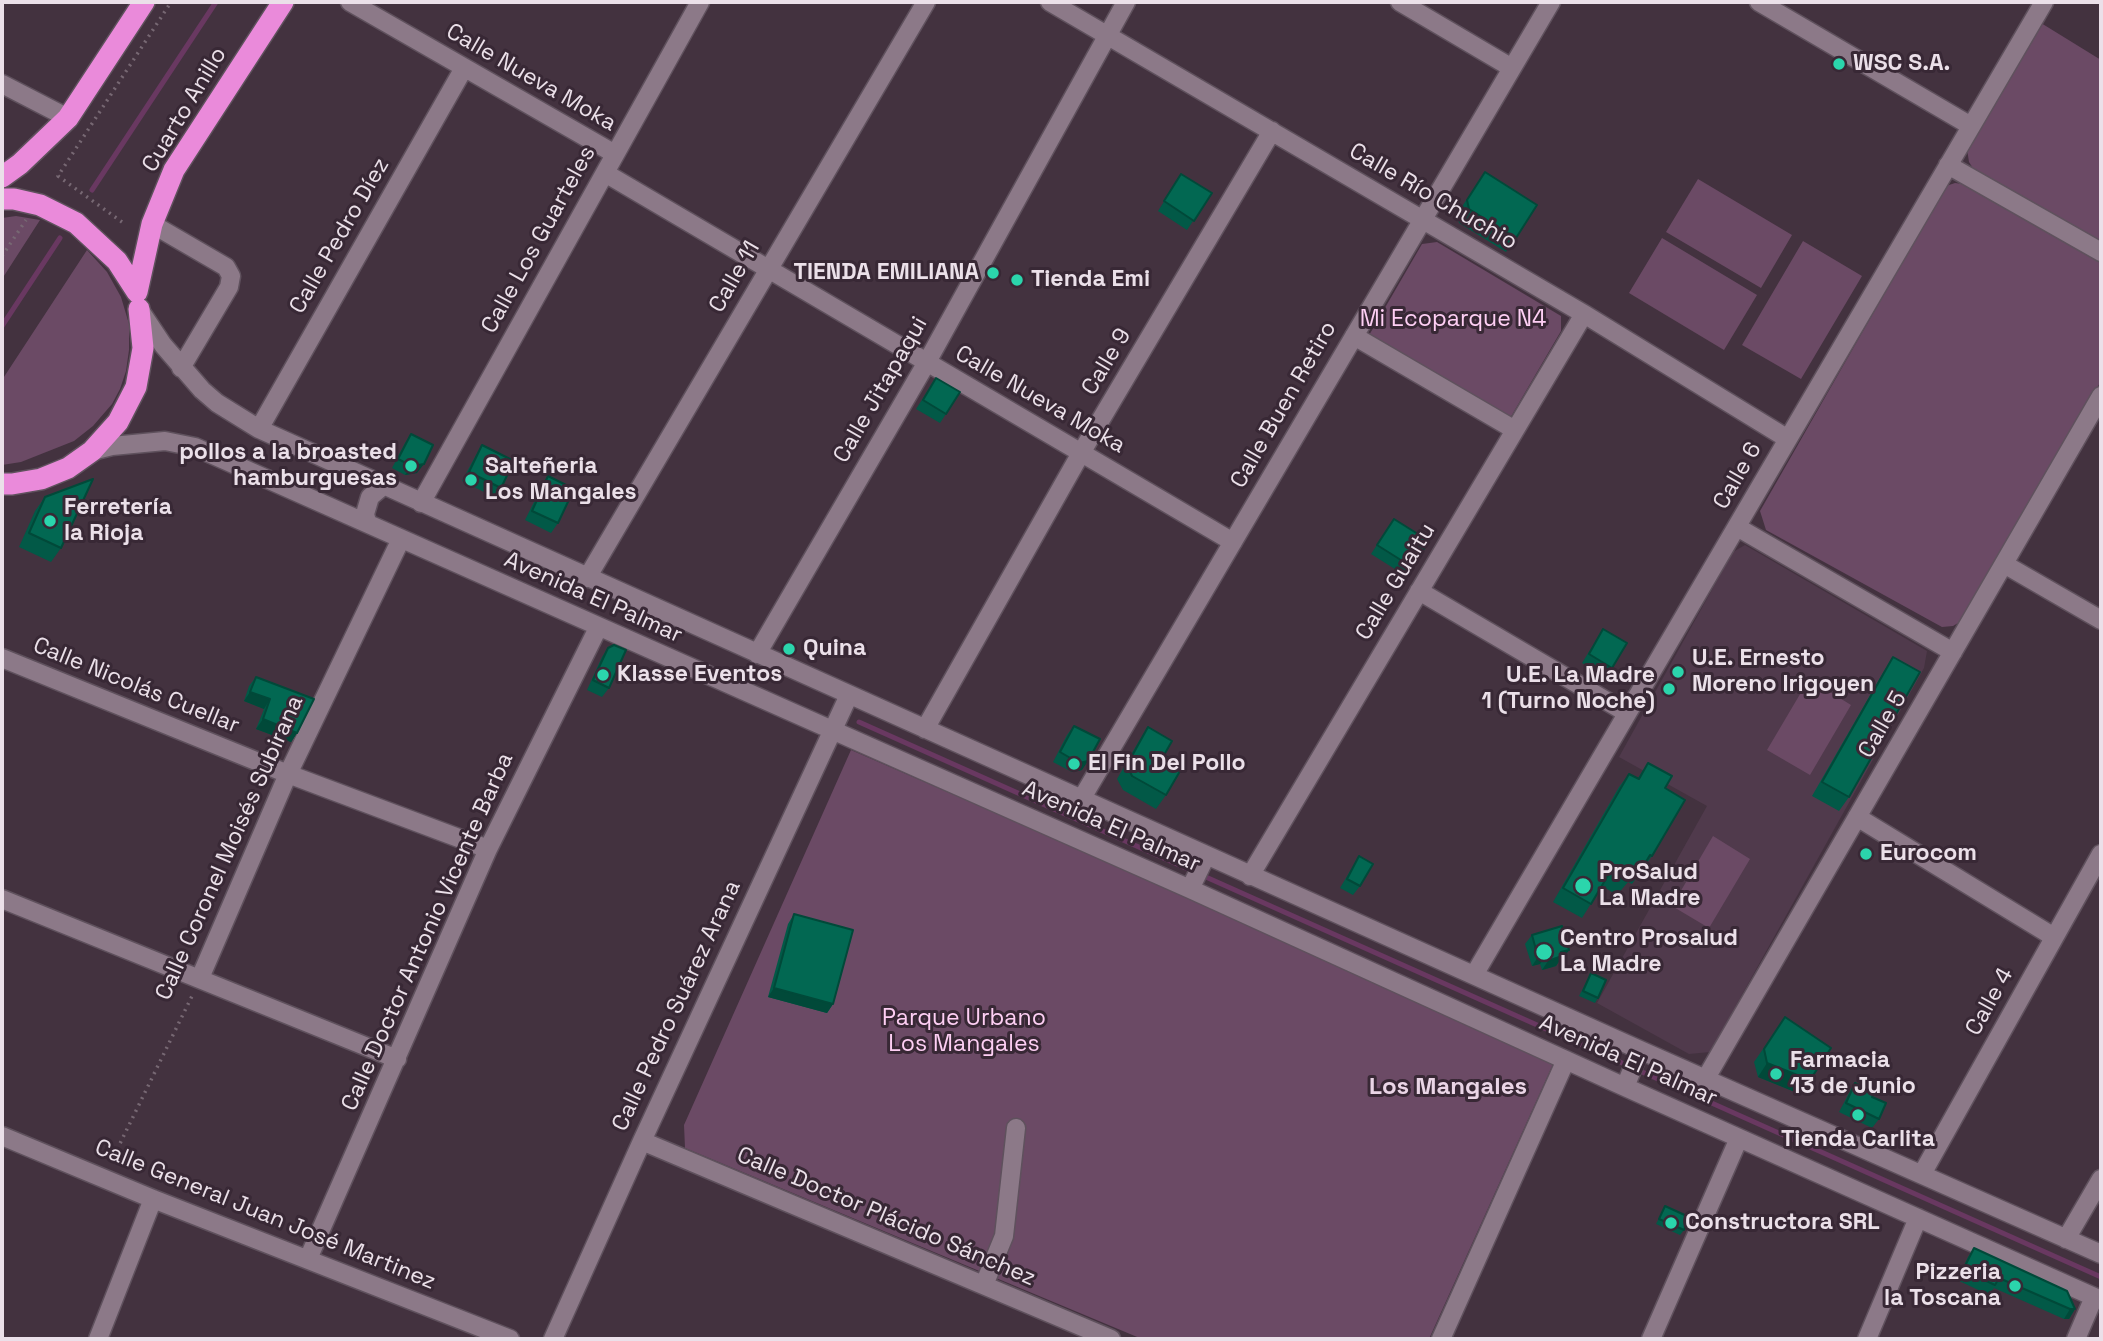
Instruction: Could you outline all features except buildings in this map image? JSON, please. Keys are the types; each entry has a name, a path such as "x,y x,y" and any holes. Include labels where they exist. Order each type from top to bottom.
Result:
{"highway":[{"path":"2,177 20,164 68,118 144,2"},
{"name":"Cuarto Anillo","path":"138,301 152,223 174,170 283,2"},
{"path":"2,199 38,205 76,223 117,261 138,301 143,348 136,387 118,422 92,451 41,479 5,486"}],"street":[{"name":"Calle Nueva Moka","path":"350,2 615,154"},
{"name":"Calle 11","path":"587,578 926,2"},
{"name":"Calle Río Chuchio","path":"1050,2 1584,314 1788,439"},
{"name":"Calle Jitapaqui","path":"757,654 927,362 1126,2"},
{"path":"1399,2 1512,68"},
{"name":"Calle Buen Retiro","path":"1082,798 1551,2"},
{"name":"Calle 6","path":"1474,975 2044,2"},
{"path":"1764,3 1971,126"},
{"name":"Calle Los Guarteles","path":"421,503 605,173 694,4"},
{"name":"Calle Pedro Díez","path":"259,429 464,68"},
{"path":"2,84 68,118"},
{"name":"Calle 9","path":"925,729 1081,453 1272,131"},
{"path":"1948,165 2101,252"},
{"name":"Calle Nueva Moka","path":"605,173 1233,542"},
{"path":"152,223 226,267 231,276 229,287 181,368"},
{"name":"Avenida El Palmar","path":"138,301 181,368 217,403 259,429 1082,798 1199,872 1566,1060 1626,1082 1739,1138 2098,1298"},
{"name":"Calle Guaitu","path":"1250,876 1584,314"},
{"path":"1354,336 1515,430"},
{"name":"Calle 5","path":"1706,1078 2004,564 2099,407"},
{"name":"Avenida El Palmar","path":"92,451 146,442 165,441 186,445 367,522 831,732 1199,872 1250,876 1474,975 1638,1054 1706,1078 2101,1254"},
{"path":"367,522 365,514 370,498 383,486"},
{"path":"1737,527 1953,653"},
{"name":"Calle Coronel Moisés Subirana","path":"200,978 288,774 401,539"},
{"path":"2004,564 2101,620"},
{"path":"1419,591 1627,713"},
{"name":"Calle Doctor Antonio Vicente Barba","path":"308,1259 488,849 598,628"},
{"name":"Calle Nicolás Cuellar","path":"2,658 288,774 488,849"},
{"name":"Calle Pedro Suárez Arana","path":"554,1339 642,1141 849,695"},
{"path":"1857,817 2054,937"},
{"name":"Calle 4","path":"1922,1174 2101,854"},
{"path":"2,899 397,1059"},
{"path":"1626,1082 1638,1054"},
{"path":"1441,1339 1566,1060"},
{"path":"984,1285 1004,1236 1016,1128"},
{"name":"Calle General Juan José Martinez","path":"2,1136 153,1199 510,1339"},
{"path":"1651,1339 1739,1138"},
{"name":"Calle Doctor Plácido Sánchez","path":"642,1141 1111,1339"},
{"path":"2066,1238 2101,1179"},
{"path":"99,1339 153,1199"},
{"path":"1867,1339 1918,1218"},
{"path":"2076,1339 2098,1298"}],"path":[{"path":"122,222 58,176 172,2"},
{"path":"2,256 38,205"},
{"name":"Calle Coronel Moisés Subirana","path":"104,1178 200,978"}],"shaded area":[{"path":"1745,545 1927,651 1924,668 1710,1052 1689,1054 1597,1003 1707,806 1619,757 1733,552"}],"green space":[{"path":"2041,23 2101,60 2101,244 1976,173 1969,162 1967,149"},
{"path":"1698,179 1792,235 1761,288 1666,232"},
{"path":"1963,184 2101,263 2101,381 1963,620 1953,626 1942,627 1766,530 1760,511 1946,186"},
{"path":"16,216 40,220 2,279 2,218"},
{"path":"1662,238 1757,295 1724,350 1629,293"},
{"path":"1803,241 1862,276 1801,379 1742,345"},
{"name":"Mi Ecoparque N4","path":"1437,242 1561,316 1561,331 1509,420 1368,337 1422,244"},
{"path":"87,250 107,272 121,297 129,324 129,350 120,389 112,404 93,426 74,441 21,462 2,465 2,380"},
{"path":"1809,679 1851,705 1810,775 1767,750"},
{"name":"Parque Urbano Los Mangales","path":"851,750 1196,900 1554,1062 1429,1339 1142,1339 685,1148 684,1125"},
{"path":"1713,836 1750,859 1709,928 1672,906"}],"waterway":[{"path":"92,190 216,2"},
{"path":"2,326 60,238"},
{"path":"859,722 2101,1277"}],"place":[{"name":"WSC S.A.","path":"1839,64"},
{"name":"TIENDA EMILIANA","path":"993,273"},
{"name":"Tienda Emi","path":"1017,280"},
{"name":"pollos a la broasted hamburguesas","path":"411,466"},
{"name":"Salteñeria Los Mangales","path":"471,480"},
{"name":"Ferretería la Rioja","path":"50,521"},
{"name":"Quina","path":"789,649"},
{"name":"U.E. Ernesto Moreno Irigoyen","path":"1678,672"},
{"name":"Klasse Eventos","path":"603,675"},
{"name":"U.E. La Madre 1 (Turno Noche)","path":"1669,689"},
{"name":"El Fin Del Pollo","path":"1074,764"},
{"name":"Eurocom","path":"1866,854"},
{"name":"ProSalud La Madre","path":"1583,886"},
{"name":"Centro Prosalud La Madre","path":"1544,952"},
{"name":"Farmacia 13 de Junio","path":"1776,1074"},
{"name":"Tienda Carlita","path":"1858,1115"},
{"name":"Constructora SRL","path":"1671,1223"},
{"name":"Pizzeria la Toscana","path":"2015,1286"}],"district":[{"name":"Los Mangales","path":"1448,1087"}]}
